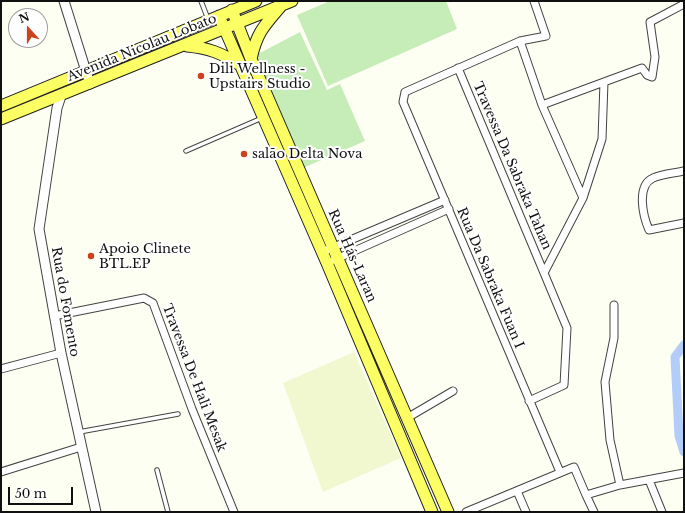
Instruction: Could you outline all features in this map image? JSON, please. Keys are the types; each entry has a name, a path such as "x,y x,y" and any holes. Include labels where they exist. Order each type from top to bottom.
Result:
{"main road":[{"name":"Avenida Nicolau Lobato","path":"1,106 256,1"},
{"name":"Avenida Nicolau Lobato","path":"1,119 61,96 287,3"},
{"path":"251,59 256,39 264,26 287,3"},
{"name":"Rua Hás-Laran","path":"232,10 251,59 448,512"},
{"name":"Rua Hás-Laran","path":"220,16 240,65 325,257 432,512"},
{"path":"184,46 206,48 225,54 240,65"}],"street":[{"path":"64,1 90,84"},
{"path":"458,68 520,41 546,36 534,1"},
{"path":"542,105 642,68 647,75 652,77 655,57 650,22 684,4"},
{"path":"520,41 542,105 583,198"},
{"name":"Rua Da Sabraka Fuan I","path":"458,68 405,92 403,102 560,472"},
{"name":"Travessa Da Sabraka Tahan","path":"458,68 567,328 564,385 529,401"},
{"path":"544,273 583,198 602,139 604,82"},
{"name":"Rua do Fomento","path":"61,96 57,108 39,229 61,353 96,512"},
{"path":"684,171 653,178 644,186 642,194 645,221 649,230 684,223"},
{"path":"325,257 333,248 445,200"},
{"path":"325,257 338,258 449,209"},
{"name":"Travessa De Hali Mesak","path":"54,316 144,298 153,304 192,409 234,512"},
{"path":"614,305 614,338 605,382 610,440 620,485"},
{"path":"1,369 61,353"},
{"path":"407,418 453,391"},
{"path":"1,472 81,446"},
{"path":"466,512 574,467 594,512"},
{"path":"586,495 620,485 684,473"},
{"path":"649,480 662,512"},
{"path":"517,491 526,512"}],"lane":[{"path":"201,1 208,20"},
{"path":"186,151 263,117"},
{"path":"78,433 178,414"},
{"path":"157,470 168,512"}],"green space":[{"path":"330,1 446,1 457,29 328,86 297,15"},
{"path":"300,32 327,90 340,84 365,141 303,168 256,55"},
{"path":"354,352 401,458 323,492 283,383"}],"waterway":[{"path":"684,345 675,357 679,436 684,452"}],"place":[{"name":"Dili Wellness - Upstairs Studio","path":"201,76"},
{"name":"salão Delta Nova","path":"244,154"},
{"name":"Apoio Clinete BTL.EP","path":"91,256"}]}
